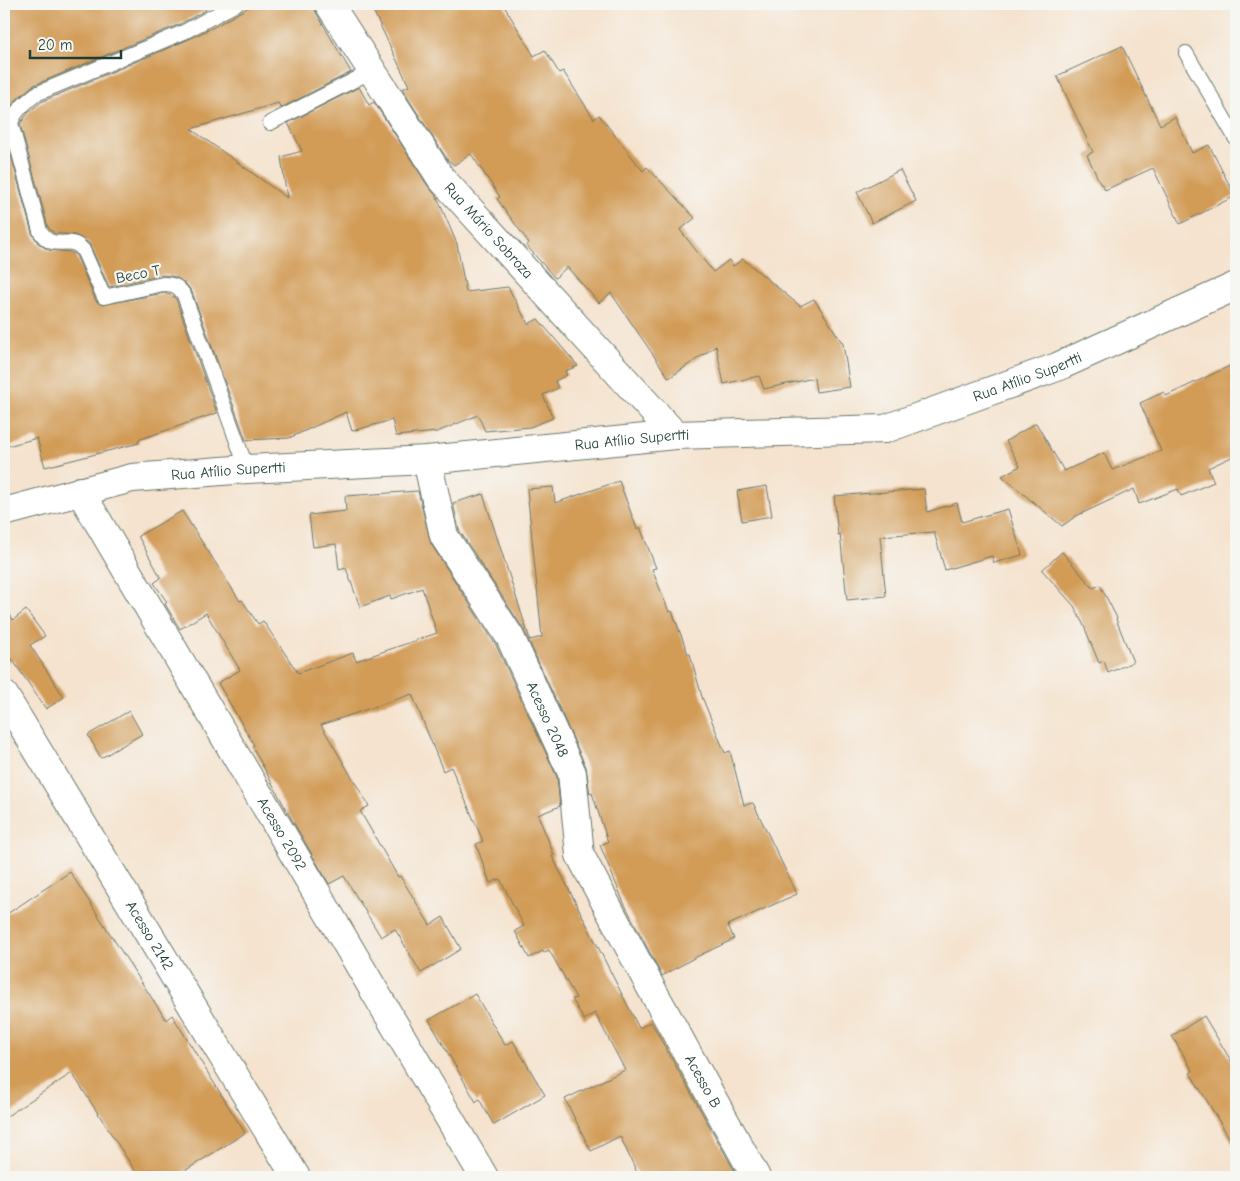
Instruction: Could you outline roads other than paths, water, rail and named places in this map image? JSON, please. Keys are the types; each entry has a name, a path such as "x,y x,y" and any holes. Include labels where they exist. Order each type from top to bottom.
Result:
{"street":[{"name":"Rua Mário Sobroza","path":"329,4 441,178 675,435"},
{"name":"Rua Atílio Supertti","path":"4,512 132,478 247,469 427,460 675,435 885,429 1057,367 1236,286"},
{"name":"Acesso 2048","path":"427,460 444,536 510,637 518,654 572,773 580,855 650,986"},
{"name":"Acesso 2092","path":"80,491 484,1177"},
{"name":"Acesso 2142","path":"4,695 296,1177"},
{"name":"Acesso B","path":"650,986 756,1177"}],"lane":[{"name":"Beco T","path":"236,4 184,32 36,94 21,107 11,123 40,231 44,238 51,243 71,242 78,244 83,250 104,297 163,284 172,284 179,288 184,295 247,469"},
{"path":"1186,53 1236,139"},
{"path":"270,122 372,71"}]}
